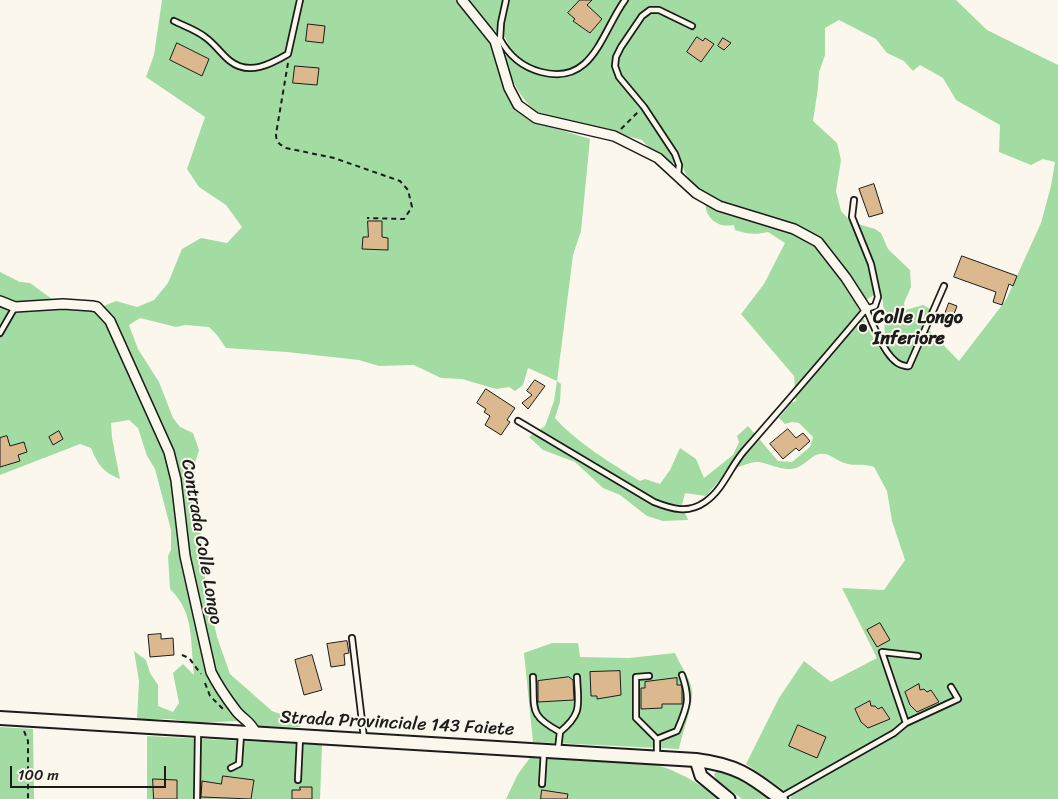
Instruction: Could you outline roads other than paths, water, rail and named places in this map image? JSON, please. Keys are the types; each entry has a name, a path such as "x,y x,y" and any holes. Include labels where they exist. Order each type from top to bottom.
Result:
{"main road":[{"name":"Strada Provinciale 143 Faiete","path":"0,718 198,731 255,732 657,756 696,760 735,768 755,778 781,799"}],"street":[{"path":"462,0 498,40 509,88 518,105 536,118 614,136 658,158 696,193 719,206 794,229 818,242 846,278 866,309"},
{"name":"Contrada Colle Longo","path":"0,301 15,308 63,304 92,306 96,307 110,321 169,452 176,480 185,556 211,672 218,686 239,714 252,725 255,732"},
{"path":"696,760 701,776 729,799"}],"lane":[{"path":"174,21 204,36 231,62 243,67 258,68 288,54 300,0"},
{"path":"506,0 498,40 506,51 532,69 552,74 569,73 586,65 625,0"},
{"path":"678,175 679,165 675,154 644,107 619,77 616,57 620,47 642,16 650,10 658,10 692,26"},
{"path":"518,421 654,502 672,510 688,510 705,502 724,482 743,452 764,431 866,309 875,306 878,297 871,264 852,217 854,200"},
{"path":"866,309 892,362 902,367 910,366 944,286"},
{"path":"0,334 15,308"},
{"path":"352,638 365,739"},
{"path":"906,723 882,652 918,656"},
{"path":"657,739 677,731 683,717 688,703 688,692 682,675"},
{"path":"533,676 535,711 542,722 560,732"},
{"path":"649,676 636,677 636,718 657,739 657,756"},
{"path":"558,751 560,732 573,721 578,710 577,677"},
{"path":"781,799 894,733 906,723 958,700 952,687"},
{"path":"197,799 198,731"},
{"path":"230,768 239,764 241,732"},
{"path":"298,780 300,735"},
{"path":"542,784 544,750"}],"place":[{"name":"Colle Longo Inferiore","path":"863,328"}]}
